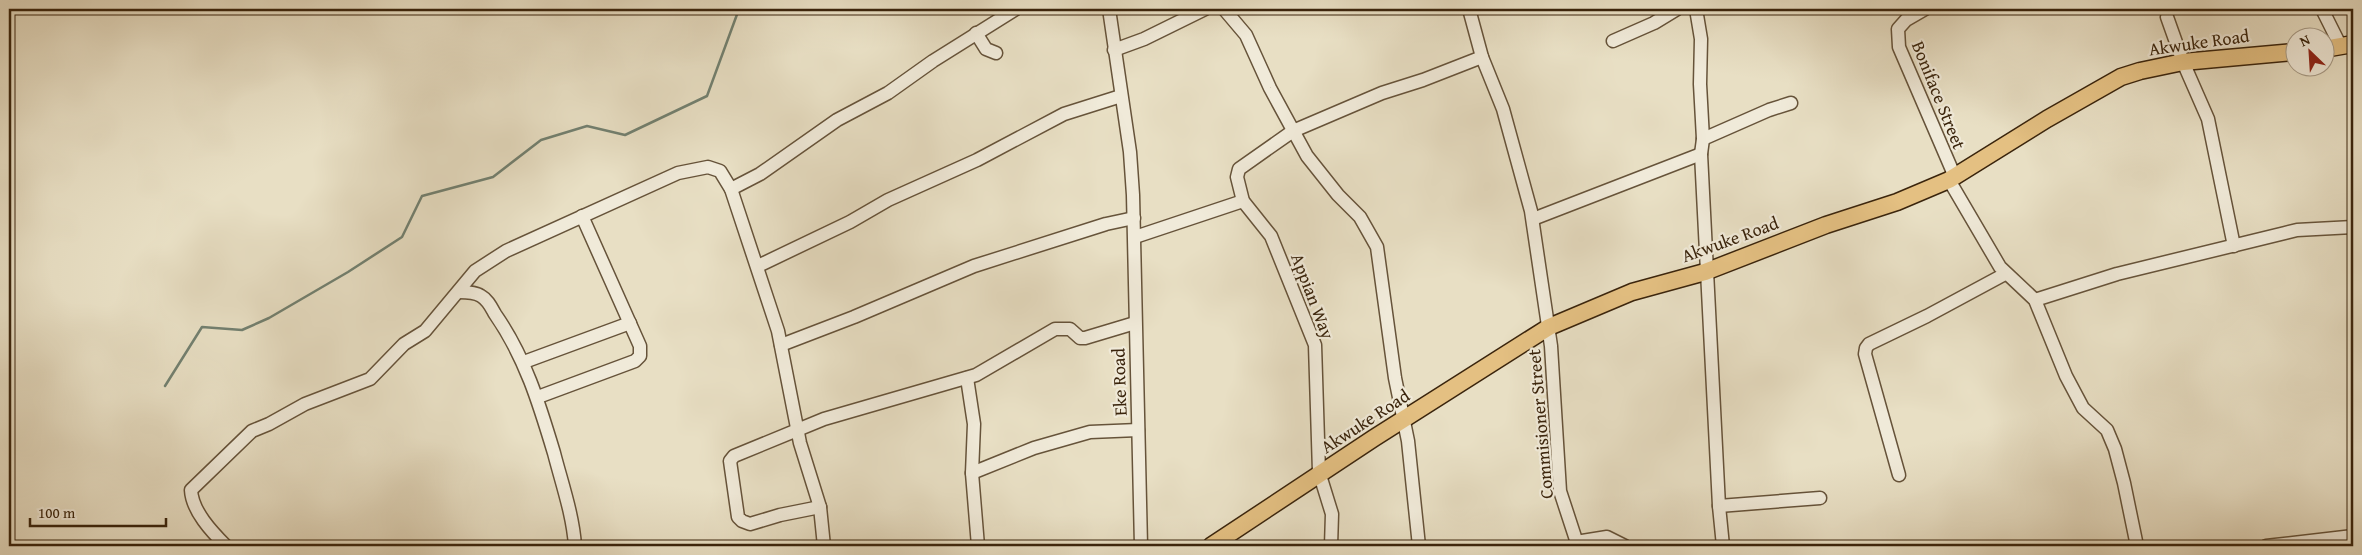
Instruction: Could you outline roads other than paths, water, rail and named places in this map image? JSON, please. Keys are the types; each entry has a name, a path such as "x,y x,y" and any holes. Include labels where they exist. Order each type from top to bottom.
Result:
{"main road":[{"name":"Akwuke Road","path":"1211,546 1404,418 1516,350 1549,327 1642,288 1706,272 1826,224 1897,202 1952,178 2106,84 2140,71 2182,62 2284,53"}],"street":[{"path":"731,189 760,174 837,120 888,93 976,33 1016,9"},
{"name":"Eke Road","path":"1109,9 1130,152 1134,218 1141,546"},
{"path":"1114,50 1144,39 1205,9"},
{"path":"1224,9 1246,35 1293,131 1323,178 1360,217 1377,247 1395,378 1404,418 1419,546"},
{"name":"Commisioner Street","path":"1469,9 1482,57 1503,109 1533,219 1549,327 1560,492 1577,544"},
{"path":"1613,42 1654,24 1677,9"},
{"path":"1696,9 1701,39 1700,84 1703,139 1701,154 1706,272 1719,506 1723,546"},
{"name":"Boniface Street","path":"1925,9 1906,20 1898,29 1899,47 1952,178 2005,274 2035,300 2066,376 2083,408 2103,424 2111,437 2124,483 2138,546"},
{"path":"2322,9 2339,47"},
{"path":"2167,17 2182,62 2208,119 2234,246"},
{"path":"976,33 986,49 996,53"},
{"path":"1135,237 1243,201 1237,178 1239,169 1293,131 1382,93 1423,80 1482,57"},
{"path":"758,266 850,222 888,200 978,160 1030,130 1064,114 1121,96"},
{"path":"1703,139 1769,110 1791,103"},
{"path":"1533,219 1701,154"},
{"path":"226,546 208,525 194,502 191,492 193,486 252,431 305,404 370,379 404,344 425,331 459,292 469,277 485,263 506,251 664,178 693,169 708,167 716,169 723,175 731,189 758,266 781,345 798,431 820,506 824,546"},
{"name":"Appian Way","path":"1243,201 1270,236 1315,346 1320,475 1332,514 1330,546"},
{"path":"538,397 639,359 641,354 640,346 582,216"},
{"path":"781,345 854,317 974,266 1106,224 1134,218"},
{"path":"2035,300 2117,274 2297,230 2353,227"},
{"path":"1899,475 1865,354 1866,348 1869,344 1927,316 2005,274"},
{"path":"459,292 475,294 485,299 506,328 524,362 538,397 567,500 575,546"},
{"path":"524,362 630,323"},
{"path":"820,506 750,524 742,521 738,517 730,461 734,456 839,414 967,378 985,371 1055,329 1070,329 1079,337 1084,338 1135,323"},
{"path":"967,378 974,424 972,473 978,546"},
{"path":"972,473 1034,448 1090,432 1138,430"},
{"path":"1719,506 1820,498"},
{"path":"2266,546 2353,536"},
{"path":"1577,544 1607,537 1624,546"}],"waterway":[{"path":"165,386 202,327 242,330 269,318 348,272 402,237 422,196 493,177 541,140 587,126 625,135 707,96 739,9"}]}
